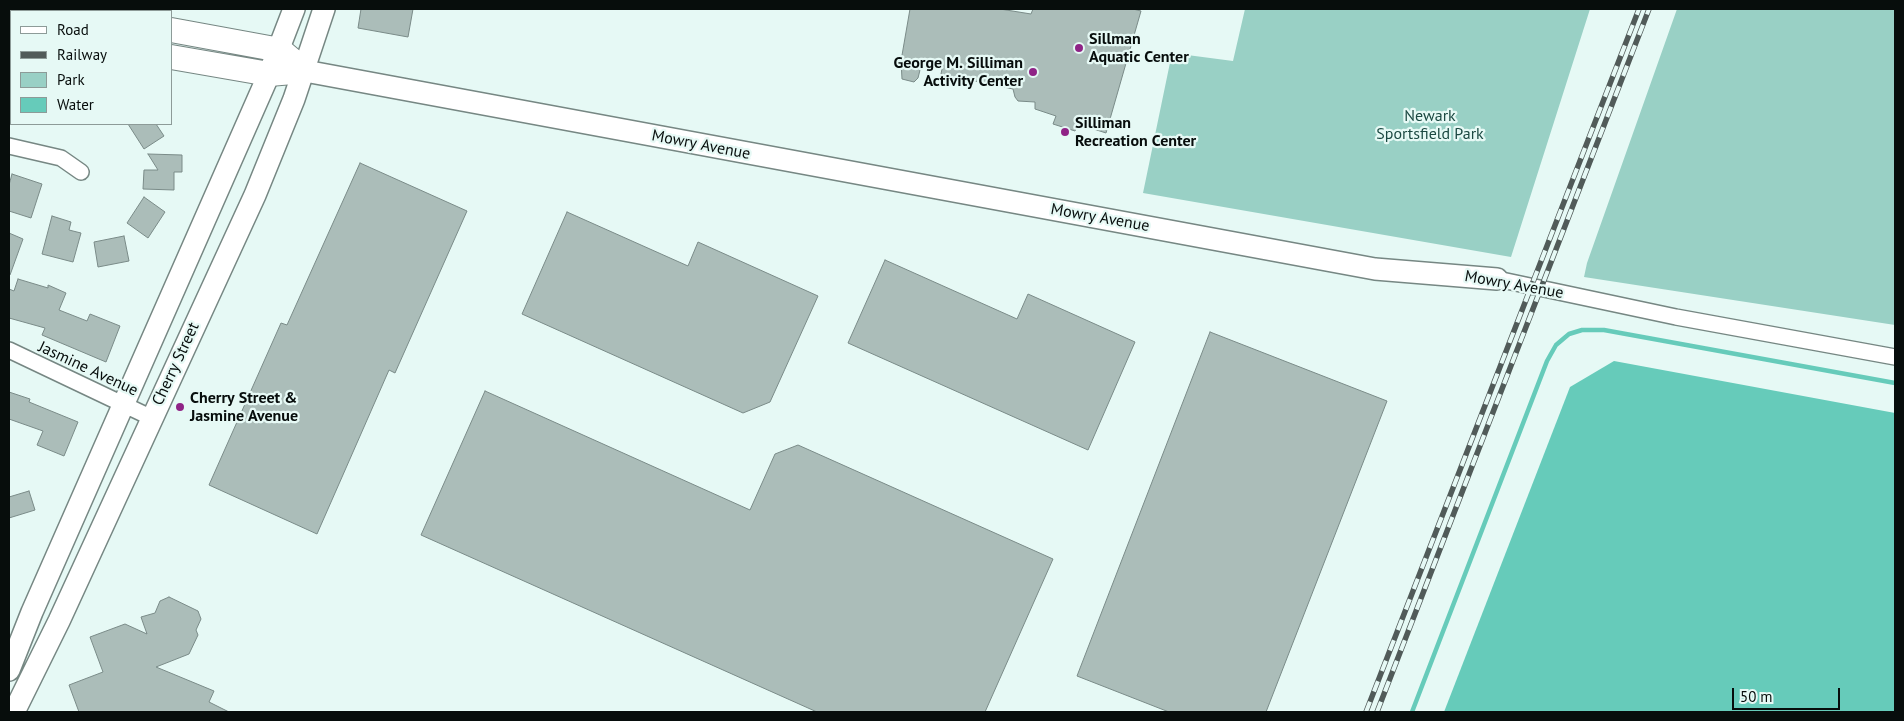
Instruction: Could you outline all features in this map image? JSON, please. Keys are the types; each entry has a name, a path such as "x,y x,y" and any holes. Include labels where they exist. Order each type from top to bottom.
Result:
{"main road":[{"name":"Cherry Street","path":"9,670 32,612 280,50 294,9"},
{"name":"Cherry Street","path":"14,712 59,621 254,194 305,71 324,9"},
{"name":"Mowry Avenue","path":"172,30 280,50 305,71"},
{"name":"Mowry Avenue","path":"172,57 269,74 305,71 1375,269 1497,279"}],"street":[{"path":"9,146 61,158 81,172"},
{"name":"Mowry Avenue","path":"1497,279 1676,318 1895,357"},
{"name":"Jasmine Avenue","path":"9,350 152,418"}],"green space":[{"name":"Newark Sportsfield Park","path":"1245,9 1590,9 1511,257 1143,193 1172,53 1233,61"},
{"path":"1677,9 1895,9 1895,325 1584,277 1587,263"}],"water":[{"path":"1614,361 1895,413 1895,712 1444,712 1570,387"}],"building":[{"path":"361,9 413,9 408,37 358,28"},
{"name":"George M. Silliman Activity Center","path":"910,9 1000,9 1031,14 1033,9 1133,9 1141,11 1106,133 1078,124 1075,131 1053,124 1056,116 1035,109 1035,102 1018,101 1013,89 941,74 942,69 921,66 918,78 914,82 902,79 901,61"},
{"path":"129,125 157,125 164,136 144,149"},
{"path":"148,154 182,155 182,172 174,172 174,190 143,189 144,170 158,170"},
{"path":"360,163 467,211 395,373 389,370 317,534 209,485 281,323 287,325"},
{"path":"12,174 42,184 31,218 9,211 9,185"},
{"path":"144,197 165,212 148,238 127,223"},
{"path":"567,212 688,266 698,242 818,296 770,402 743,413 522,314"},
{"path":"52,216 71,222 69,230 81,233 73,262 42,254"},
{"path":"9,233 23,239 10,275 9,274"},
{"path":"124,236 129,261 98,267 94,242"},
{"path":"885,260 1017,319 1028,294 1135,342 1088,450 848,343"},
{"path":"18,279 48,288 48,285 66,293 59,310 87,321 90,314 120,326 106,362 42,335 45,328 9,318 9,289 14,291"},
{"path":"1210,332 1387,401 1266,712 1169,712 1077,676"},
{"path":"485,391 750,510 775,454 798,445 1053,559 985,712 817,712 421,535"},
{"path":"9,392 30,399 29,402 78,422 64,456 37,445 43,431 9,419"},
{"path":"29,491 35,510 9,518 9,497"},
{"path":"169,597 198,611 201,619 196,630 198,635 189,654 156,667 214,691 209,702 229,712 79,712 69,685 103,672 90,637 125,624 147,634 141,617 155,613 160,601"}],"waterway":[{"path":"1412,712 1547,361 1556,345 1569,334 1582,330 1604,330 1895,383"}],"railway":[{"path":"1366,712 1639,9"},
{"path":"1377,712 1649,9"}],"place":[{"name":"Sillman Aquatic Center","path":"1079,48"},
{"name":"George M. Silliman Activity Center","path":"1033,72"},
{"name":"Silliman Recreation Center","path":"1065,132"},
{"name":"Cherry Street & Jasmine Avenue","path":"180,407"}]}
